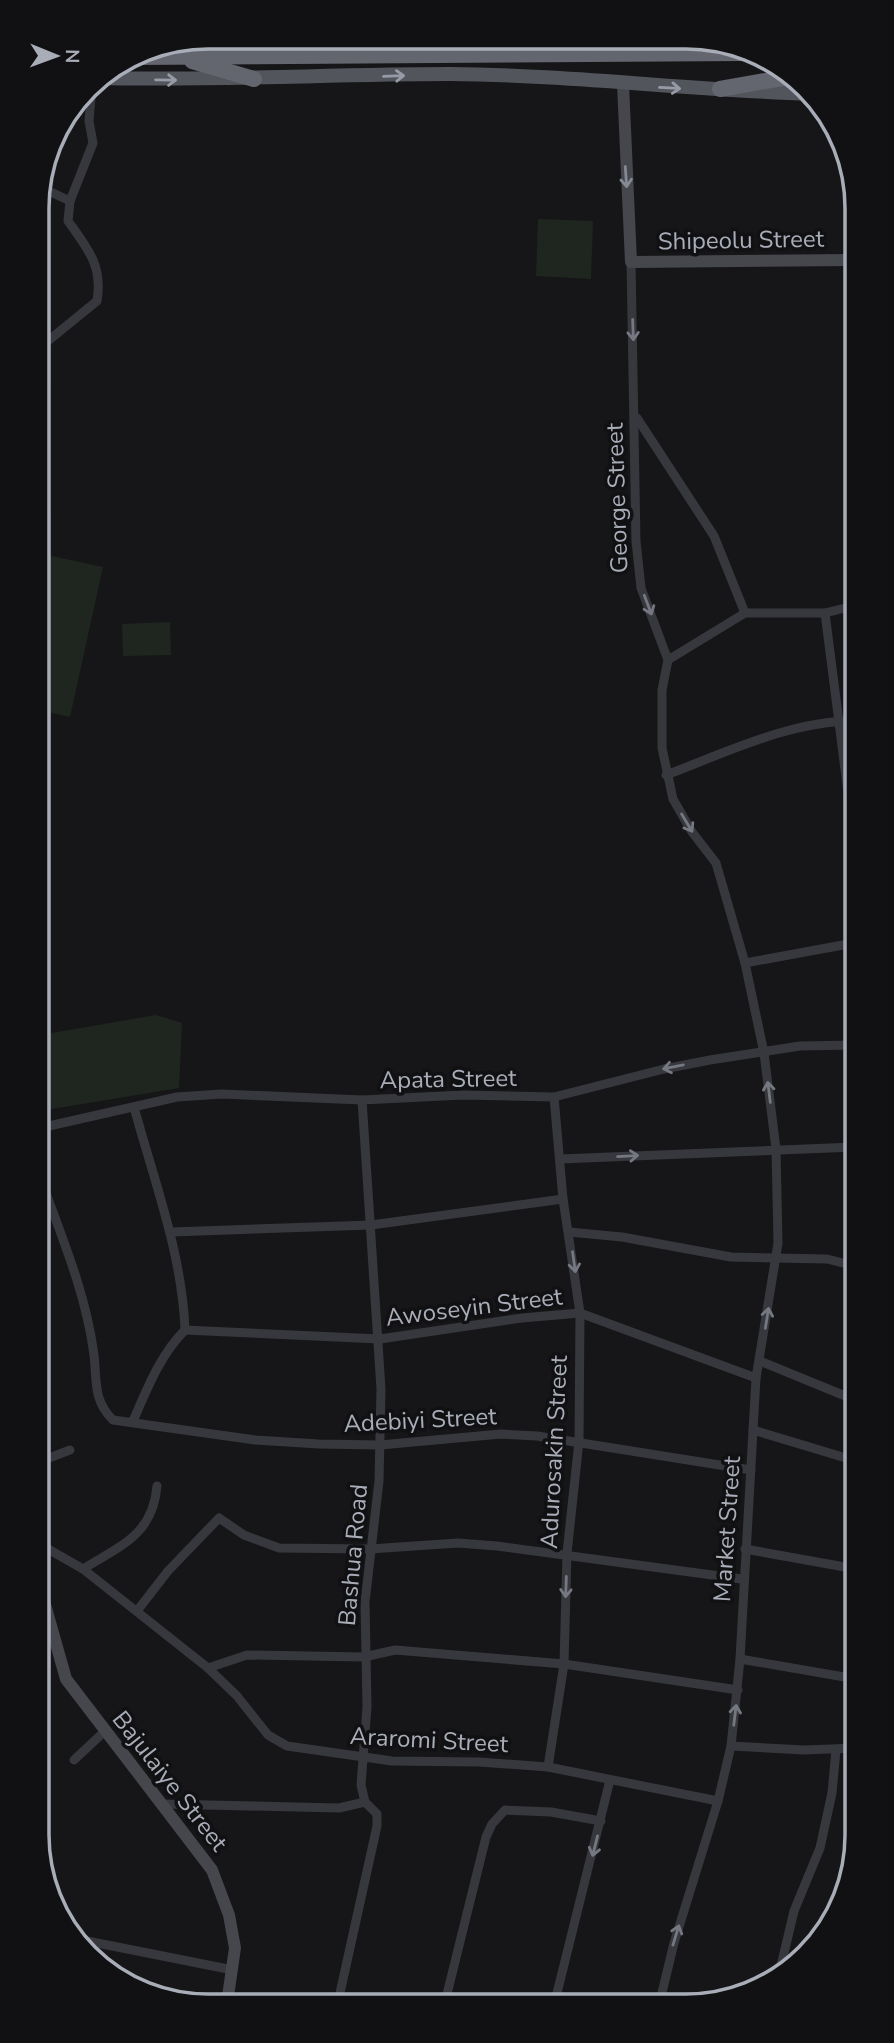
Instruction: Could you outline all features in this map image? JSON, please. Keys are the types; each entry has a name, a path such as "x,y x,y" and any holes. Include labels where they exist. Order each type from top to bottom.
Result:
{"highway":[{"path":"164,55 721,53"},
{"path":"163,55 254,79"},
{"path":"720,89 778,79"}],"main road":[{"path":"117,78 254,79 448,74 543,76 623,84 795,93"}],"street":[{"name":"George Street","path":"623,84 636,416 636,541 641,588 668,660 663,690 662,748 666,775 679,810 716,863 745,963 764,1053"},
{"path":"49,340 97,302 99,290 94,256 68,221 70,201 93,143 89,121 91,101"},
{"path":"50,191 70,201"},
{"name":"Shipeolu Street","path":"631,261 845,260"},
{"path":"636,416 714,536 745,613"},
{"path":"668,660 745,613 825,613 845,608"},
{"path":"825,613 845,769"},
{"path":"666,775 746,745 827,721 845,721"},
{"path":"745,963 845,945"},
{"name":"Apata Street","path":"49,1127 177,1097 222,1094 362,1100 463,1095 554,1097 664,1069 800,1046 845,1045"},
{"name":"Market Street","path":"662,1994 674,1943 718,1801 731,1746 738,1690 742,1579 756,1378 777,1256 776,1149 764,1053"},
{"name":"Adurosakin Street","path":"548,1767 564,1664 567,1553 579,1441 580,1313 563,1199 554,1097"},
{"name":"Bashua Road","path":"340,1994 377,1826 377,1814 365,1802 361,1785 368,1707 364,1657 370,1549 380,1445 380,1339 362,1100"},
{"path":"133,1421 152,1378 174,1342 185,1331 184,1296 172,1232 134,1107"},
{"path":"560,1159 845,1147"},
{"path":"172,1232 372,1225 563,1199"},
{"name":"Adebiyi Street","path":"49,1204 86,1317 99,1404 113,1420 255,1440 380,1445 501,1434 579,1441 751,1471"},
{"path":"569,1232 622,1237 730,1257 777,1256 827,1259 845,1264"},
{"name":"Awoseyin Street","path":"185,1331 380,1339 522,1318 580,1313 756,1378"},
{"path":"760,1361 845,1395"},
{"path":"753,1430 845,1458"},
{"path":"49,1458 70,1450"},
{"path":"83,1569 141,1531 153,1509 157,1486"},
{"path":"137,1611 168,1571 219,1518 265,1545 370,1549 458,1543 567,1553 655,1569 742,1579"},
{"path":"745,1549 845,1567"},
{"name":"Araromi Street","path":"49,1550 83,1569 208,1668 276,1740 302,1749 392,1762 479,1762 548,1767 718,1801"},
{"name":"Bajulaiye Street","path":"49,1631 66,1679 212,1870 229,1915 235,1948 229,1994"},
{"path":"208,1668 230,1659 264,1653 364,1657 395,1650 564,1664 738,1690"},
{"path":"740,1659 845,1677"},
{"path":"74,1760 105,1731"},
{"path":"731,1746 845,1749"},
{"path":"782,1961 794,1911 820,1848 832,1793 836,1750"},
{"path":"557,1994 610,1780"},
{"path":"162,1804 286,1809 339,1808 365,1802"},
{"path":"447,1994 486,1837 492,1824 505,1810 551,1812 601,1821"},
{"path":"91,1942 233,1970"}],"shaded area":[{"path":"538,219 593,221 591,279 536,276"},
{"path":"49,555 103,567 70,717 49,712"},
{"path":"170,622 171,655 123,656 122,624"},
{"path":"156,1015 182,1023 179,1088 49,1110 49,1033"}]}
